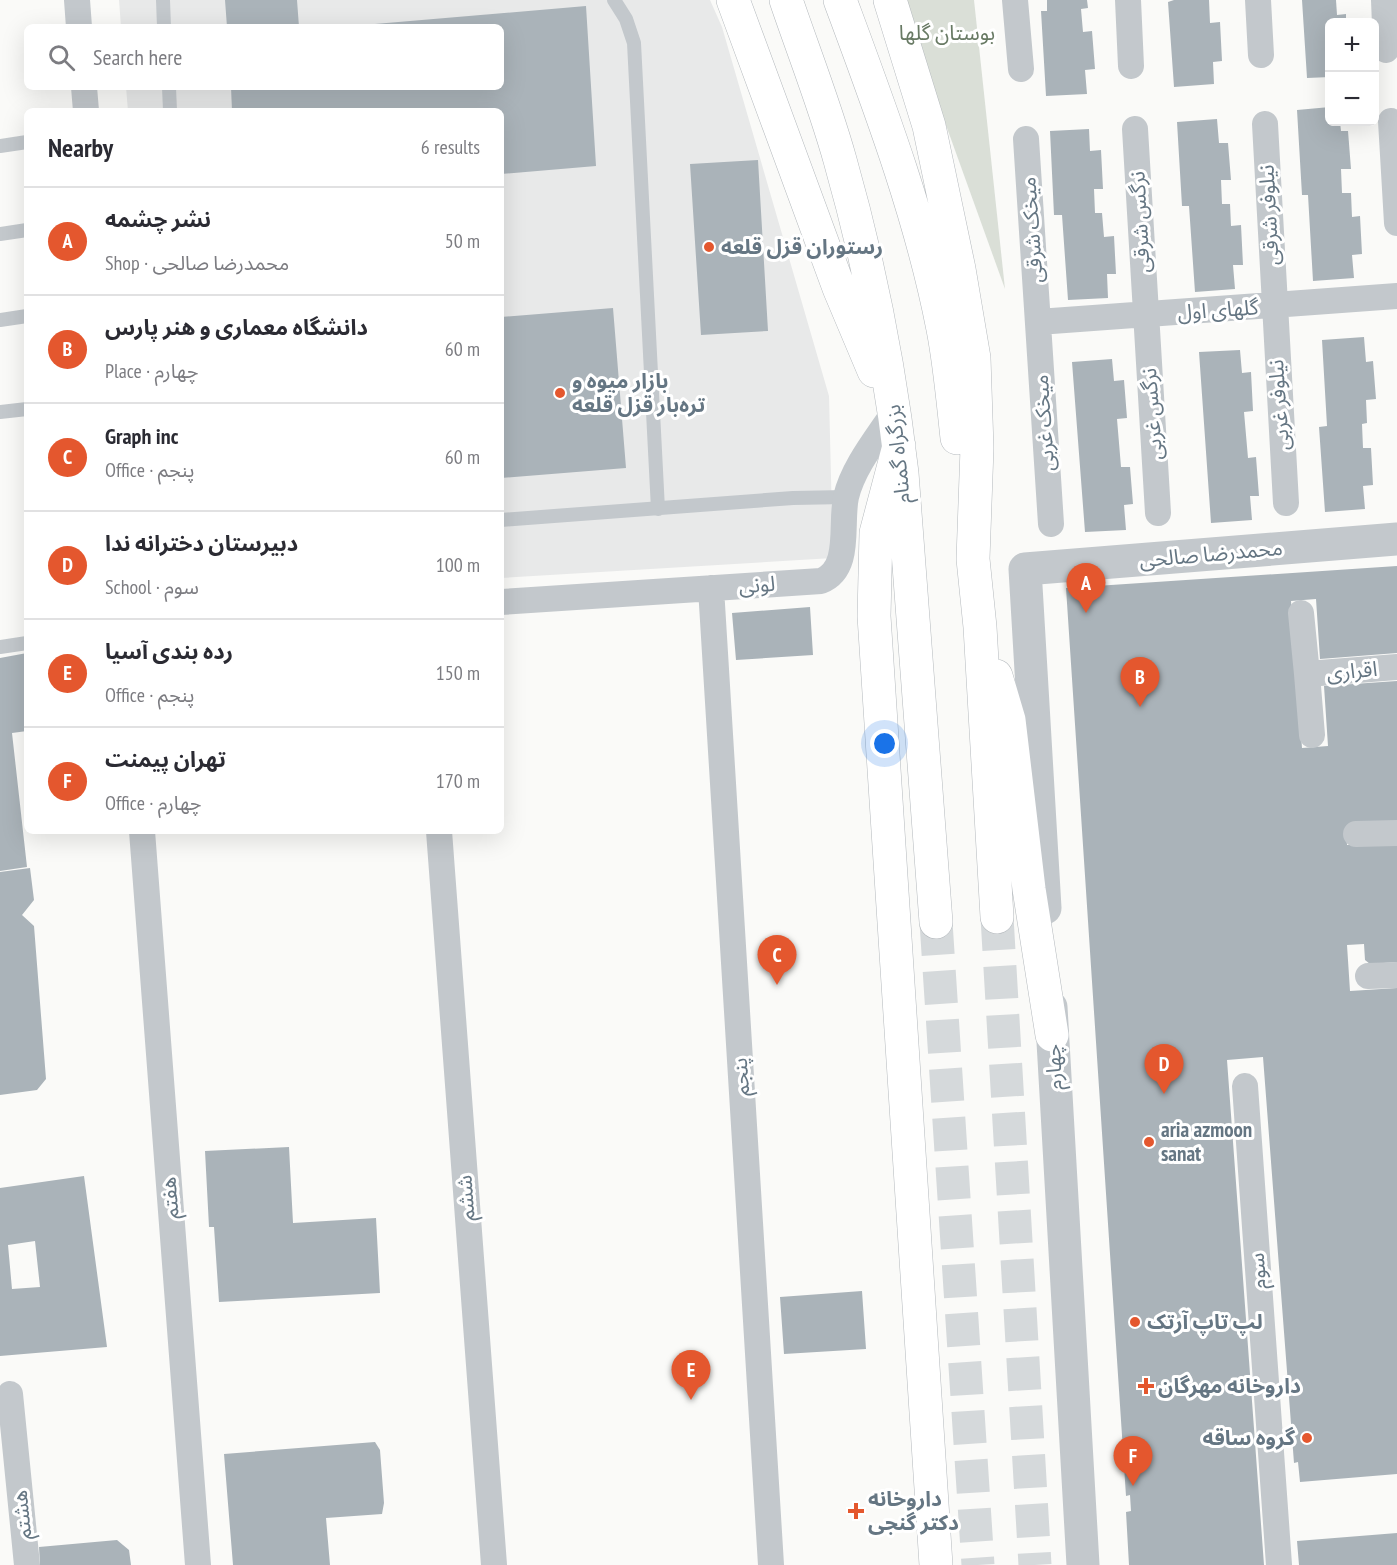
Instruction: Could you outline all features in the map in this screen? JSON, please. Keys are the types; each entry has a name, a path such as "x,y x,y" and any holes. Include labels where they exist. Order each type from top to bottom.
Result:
{"highway":[{"path":"733,0 838,288 894,412"},
{"name":"بزرگراه گمنام","path":"786,0 840,158 873,294 894,412 936,922"},
{"path":"840,0 897,153 944,330 980,627 997,917"},
{"path":"890,0 929,126 959,269 974,358 977,447 973,559"},
{"path":"898,446 876,533 874,616 936,1565"},
{"path":"980,627 1009,720 1029,889 1052,1035"}],"street":[{"path":"77,0 79,24"},
{"path":"1016,0 1021,69"},
{"path":"1128,0 1131,66"},
{"path":"1258,0 1261,55"},
{"path":"1384,0 1386,50"},
{"path":"84,90 86,108"},
{"path":"1391,121 1397,223"},
{"name":"نیلوفر شرقی","path":"1265,124 1273,307"},
{"name":"نرگس شرقی","path":"1135,129 1146,315"},
{"name":"میخک شرقی","path":"1026,139 1038,322"},
{"name":"گلهای اول","path":"1038,322 1273,307 1397,296"},
{"name":"نیلوفر غربی","path":"1273,307 1286,503"},
{"name":"نرگس غربی","path":"1146,315 1158,513"},
{"name":"میخک غربی","path":"1038,322 1051,524"},
{"path":"839,568 846,497 855,473 894,412"},
{"name":"محمدرضا صالحی","path":"1025,569 1397,539"},
{"name":"لونی","path":"504,602 821,581 830,578 839,568"},
{"name":"چهارم","path":"1025,569 1083,1565"},
{"name":"پنجم","path":"711,588 771,1565"},
{"name":"اقراری","path":"1301,613 1312,735"},
{"name":"اقراری","path":"1307,674 1397,667"},
{"path":"1356,834 1397,833"},
{"name":"هفتم","path":"141,834 198,1565"},
{"name":"ششم","path":"439,834 494,1565"},
{"path":"1368,976 1397,975"},
{"name":"سوم","path":"1245,1086 1279,1565"},
{"name":"هشتم","path":"10,1394 27,1565"}],"lane":[{"path":"163,0 165,24"},
{"path":"614,0 626,19 634,43 658,509"},
{"path":"169,90 170,108"},
{"path":"0,146 24,142"},
{"path":"0,234 24,230"},
{"path":"0,320 24,316"},
{"path":"0,412 24,409"},
{"path":"504,520 793,498 846,497"},
{"path":"793,498 822,504 835,512 839,568"},
{"path":"0,647 24,643"}],"shaded area":[{"path":"119,0 710,0 722,27 829,396 833,558 504,578 504,108 128,108 126,90 504,90 504,24 121,24"}],"green space":[{"name":"بوستان گلها","path":"904,0 974,0 1005,289 929,78"}],"building":[{"path":"225,0 297,0 299,24 227,24"},
{"path":"1047,0 1087,0 1088,8 1081,9 1083,32 1092,31 1095,69 1085,70 1087,94 1046,96 1041,11 1047,11"},
{"path":"1209,0 1210,23 1220,22 1222,61 1213,62 1214,84 1174,87 1168,2"},
{"path":"1302,0 1336,0 1337,15 1346,14 1346,18 1325,18 1325,77 1307,78"},
{"path":"586,6 596,166 504,174 504,108 232,108 231,90 504,90 504,24 375,24"},
{"path":"1325,107 1325,126 1340,126 1341,131 1348,131 1351,169 1341,169 1342,193 1351,193 1352,217 1360,216 1362,254 1352,255 1354,278 1313,281 1308,195 1302,195 1297,110"},
{"path":"1217,119 1219,143 1228,143 1231,180 1221,180 1222,204 1230,204 1231,226 1241,225 1243,265 1233,265 1235,289 1195,292 1189,206 1182,206 1177,122"},
{"path":"1089,129 1090,151 1101,150 1103,189 1094,189 1095,213 1102,213 1104,237 1114,236 1116,274 1107,274 1108,298 1068,300 1062,215 1054,215 1050,131"},
{"path":"758,160 768,331 701,335 690,164"},
{"name":"بازار میوه و تره‌بار قزل قلعه","path":"613,308 626,468 504,478 504,317"},
{"path":"1364,337 1366,362 1373,361 1376,399 1366,400 1367,423 1362,424 1363,448 1371,448 1373,485 1363,486 1365,509 1325,512 1319,427 1327,426 1322,340"},
{"path":"1240,350 1242,373 1251,372 1253,411 1244,412 1248,458 1256,457 1259,496 1250,496 1252,520 1211,523 1199,352"},
{"path":"1112,359 1114,381 1124,380 1127,418 1117,419 1121,467 1130,467 1133,504 1124,505 1126,530 1085,532 1072,362"},
{"path":"1397,566 1397,653 1320,659 1316,599 1291,601 1302,748 1328,746 1324,686 1397,681 1397,823 1346,826 1347,845 1397,841 1397,962 1370,964 1365,960 1364,944 1347,945 1350,991 1397,988 1397,1474 1300,1482 1298,1462 1294,1463 1263,1057 1227,1060 1264,1565 1129,1565 1126,1512 1131,1511 1130,1495 1126,1496 1066,588"},
{"path":"810,607 813,655 736,660 732,613"},
{"path":"24,654 24,731 12,733 27,867 0,871 0,658"},
{"path":"30,868 34,900 22,915 34,926 46,1079 37,1090 0,1095 0,872"},
{"path":"289,1147 293,1223 376,1218 380,1293 219,1302 214,1227 209,1227 205,1151"},
{"path":"84,1176 107,1347 0,1356 0,1188","holes":["35,1241 40,1287 12,1289 8,1245"]},
{"path":"862,1291 866,1349 784,1354 780,1297"},
{"path":"375,1442 380,1450 384,1503 382,1514 326,1518 330,1565 233,1565 224,1454"},
{"path":"1397,1533 1397,1565 1299,1565 1297,1541"},
{"path":"117,1540 129,1550 131,1565 40,1565 39,1547"}],"tunnel":[{"path":"997,917 1035,1565"},
{"path":"936,922 978,1565"}],"place":[{"name":"رستوران قزل قلعه","path":"709,247"},
{"name":"بازار میوه و تره‌بار قزل قلعه","path":"560,393"},
{"name":"نشر چشمه","path":"1086,613"},
{"name":"دانشگاه معماری و هنر پارس","path":"1140,707"},
{"name":"Graph inc","path":"777,985"},
{"name":"دبیرستان دخترانه ندا","path":"1164,1094"},
{"name":"aria azmoon sanat","path":"1149,1142"},
{"name":"لپ تاپ آرتک","path":"1135,1322"},
{"name":"داروخانه مهرگان","path":"1146,1386"},
{"name":"رده بندی آسیا","path":"691,1400"},
{"name":"گروه ساقه","path":"1307,1438"},
{"name":"تهران پیمنت","path":"1133,1486"},
{"name":"داروخانه دکتر گنجی","path":"856,1511"}]}
